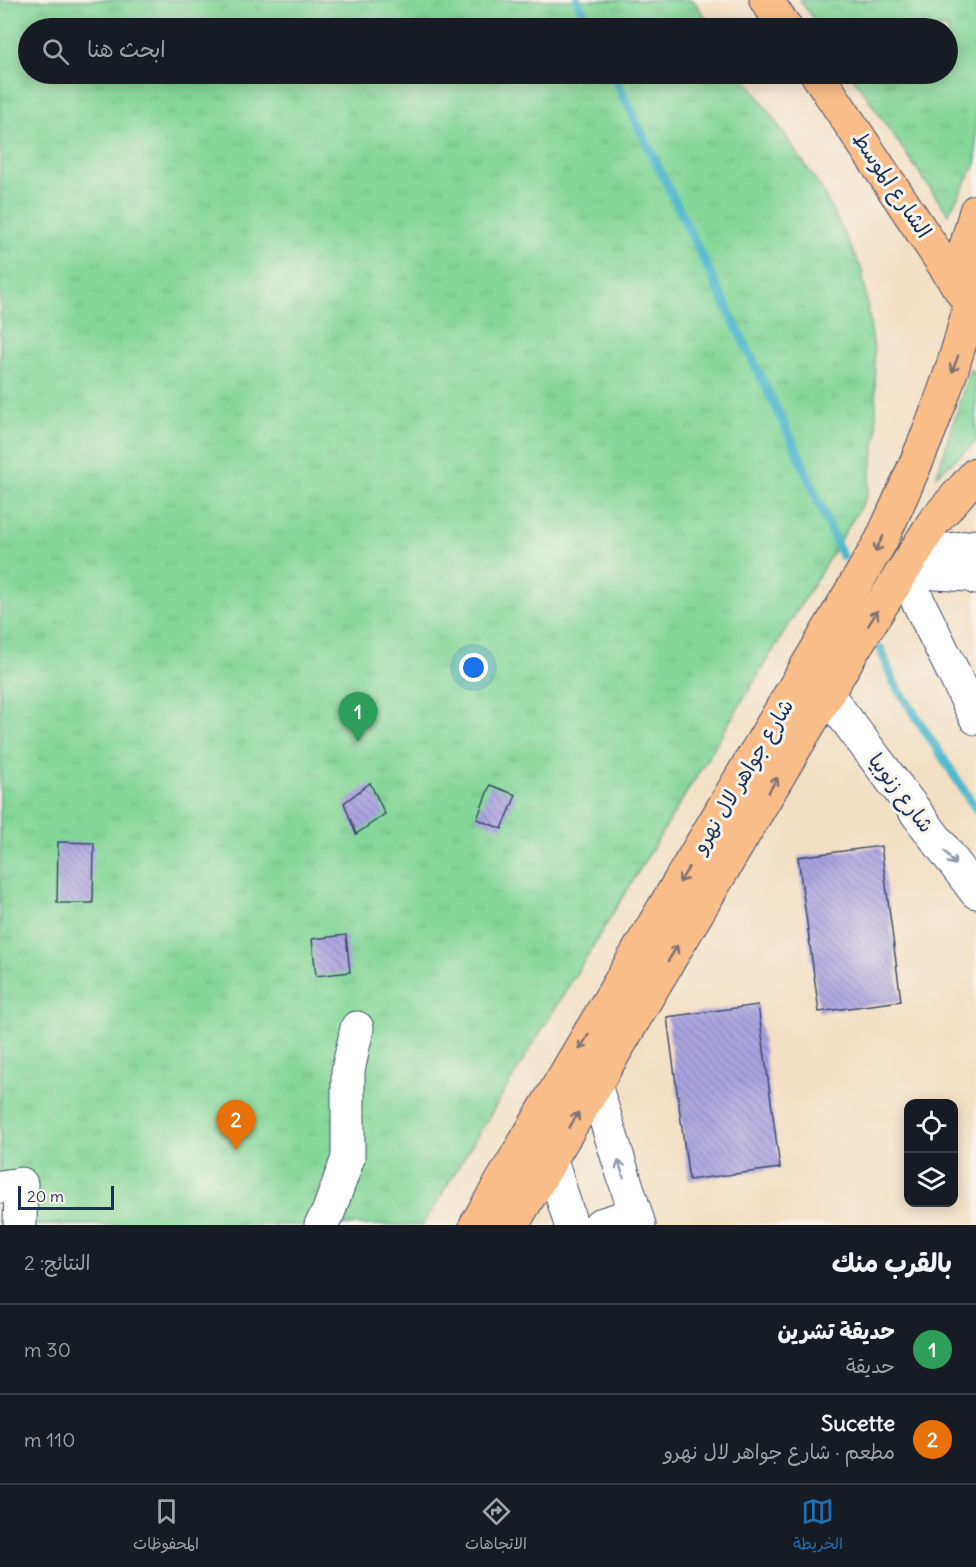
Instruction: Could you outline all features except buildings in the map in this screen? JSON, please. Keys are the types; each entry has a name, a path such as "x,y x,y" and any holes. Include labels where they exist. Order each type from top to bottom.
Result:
{"main road":[{"path":"766,0 779,18"},
{"name":"الشارع الموسط","path":"823,84 970,310"},
{"name":"شارع جواهر لال نهرو","path":"476,1225 881,541 933,424 958,353 970,310 964,254 976,211"},
{"name":"شارع جواهر لال نهرو","path":"512,1225 827,694 933,523 976,474"}],"street":[{"path":"908,563 976,546"},
{"path":"908,563 976,578"},
{"path":"908,563 976,718"},
{"name":"شارع زنوبيا","path":"827,694 976,892"},
{"path":"321,1225 348,1158 348,1071 357,1028"},
{"path":"595,1085 637,1219 600,1225"},
{"path":"551,1159 571,1225"},
{"path":"0,1187 21,1184 20,1225"}],"green space":[{"path":"0,0 693,0 706,18 18,18 18,84 750,84 822,190 862,270 874,350 877,434 867,496 423,1225 0,1225"},
{"path":"800,0 976,1 976,164 948,214 858,84 958,84 958,18 813,18"},
{"path":"970,369 976,377 976,442 937,475"}],"waterway":[{"path":"577,0 586,18"},
{"path":"618,84 797,451 842,556"},
{"path":"881,649 893,681 976,809"}],"place":[{"name":"حديقة تشرين","path":"358,742"},
{"name":"Sucette","path":"236,1150"}]}
